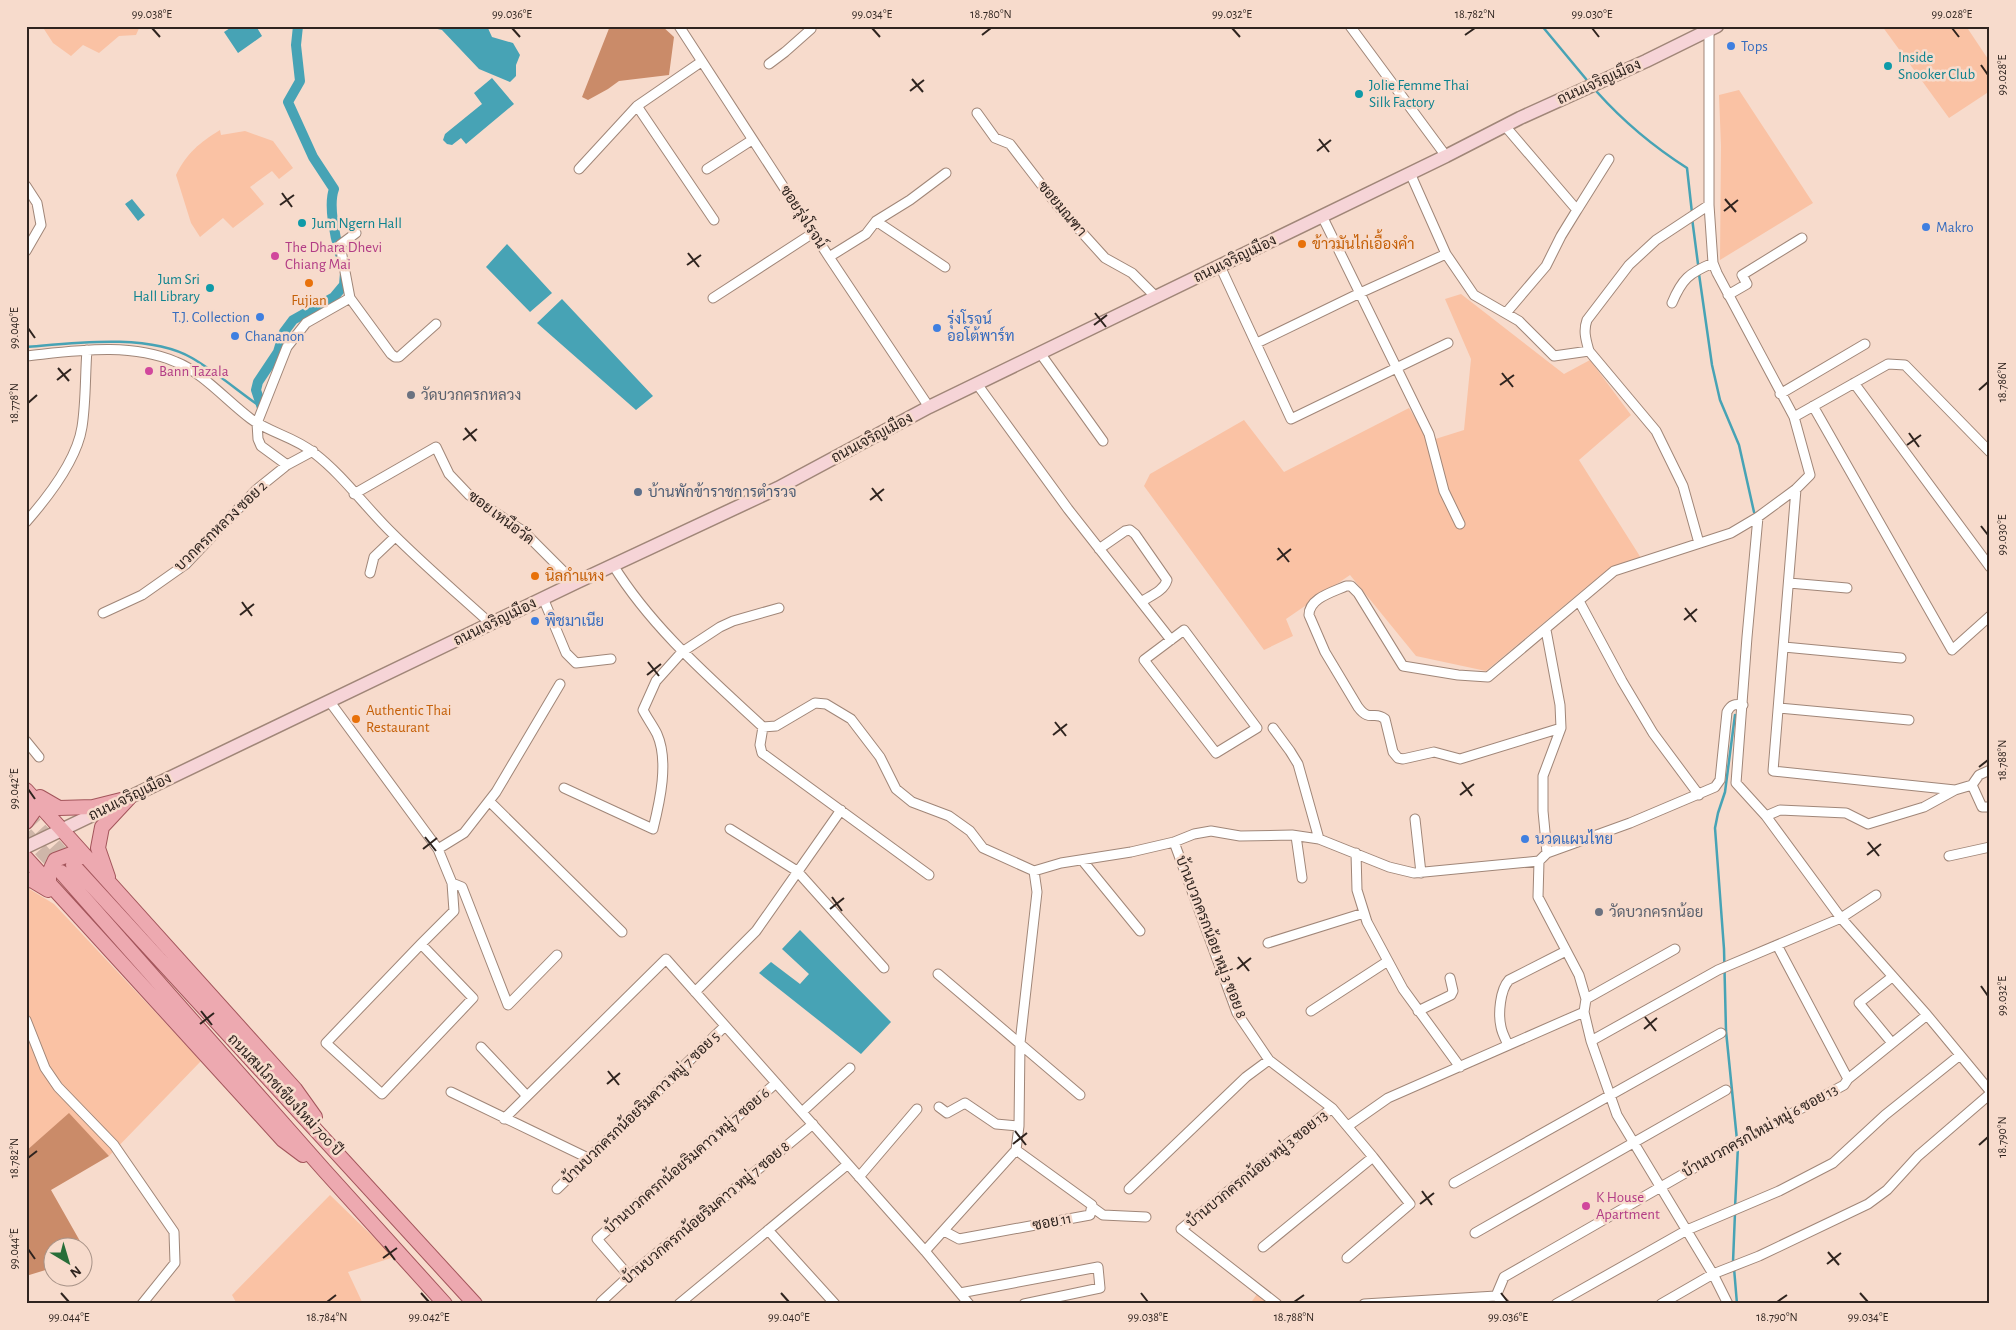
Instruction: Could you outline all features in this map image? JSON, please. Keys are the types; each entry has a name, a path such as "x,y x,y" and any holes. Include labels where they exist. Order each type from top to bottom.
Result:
{"main road":[{"name":"ถนนเจริญเมือง","path":"26,847 543,598 778,488 929,407 1505,126 1713,28"},
{"path":"26,789 58,808 92,807 129,798"},
{"path":"26,789 64,829 87,858 109,880 295,1089 340,1155"},
{"path":"109,880 98,848 102,826 129,798"},
{"path":"26,822 34,811 36,801"},
{"path":"49,885 49,873 55,860 71,854 87,858"},
{"path":"26,858 283,1140 324,1170"},
{"name":"ถนนสมโภชเชียงใหม่ 700 ปี","path":"445,1304 324,1170 67,869 340,1155 475,1304"},
{"path":"26,879 34,880 68,902"}],"street":[{"name":"ซอยรุ่งโรจน์","path":"679,26 813,233 929,407"},
{"path":"770,64 811,29 810,26"},
{"path":"1350,26 1446,156"},
{"path":"1561,728 1460,759 1434,752 1403,759 1398,758 1394,752 1386,720 1380,716 1363,714 1325,652 1309,616 1310,609 1314,602 1351,586 1358,593 1403,666 1458,675 1488,677 1614,571 1731,533 1758,517 1796,489 1810,476 1794,418 1728,295 1713,263 1709,204 1713,28"},
{"path":"579,169 638,106 701,62"},
{"path":"638,106 714,220"},
{"name":"ซอยมณฑา","path":"977,113 995,138 1010,144 1057,205 1093,246 1105,258 1132,273 1156,297"},
{"path":"1505,126 1577,210"},
{"path":"707,169 752,140"},
{"path":"1506,313 1546,266 1561,236 1609,159"},
{"path":"829,257 866,234 876,221 910,200 946,173"},
{"path":"1410,173 1446,254 1474,295 1519,321 1554,356 1588,351"},
{"path":"26,186 37,203 41,225 26,251"},
{"path":"1699,543 1684,486 1656,431 1588,351 1585,327 1594,310 1629,265 1656,240 1709,204"},
{"path":"1322,216 1428,434 1444,491 1460,524"},
{"path":"876,221 944,267"},
{"path":"356,233 340,245 350,298 395,357 399,358 436,324"},
{"path":"713,298 813,233"},
{"path":"1728,295 1747,284 1742,275 1802,238"},
{"path":"1257,343 1360,292 1446,254"},
{"path":"1672,303 1679,286 1687,276 1713,263"},
{"path":"1220,266 1292,419 1448,343"},
{"path":"287,465 262,446 258,440 257,424 287,348 306,323 350,298"},
{"path":"1780,394 1865,344"},
{"path":"26,522 43,502 75,451 82,427 87,350"},
{"path":"26,356 87,350 118,350 151,355 176,362 198,374 257,424 287,436 313,451 338,473 354,494 396,537 491,624"},
{"path":"1040,354 1103,441"},
{"path":"1794,418 1888,364 1904,365 1990,452"},
{"path":"1854,383 1990,567"},
{"path":"977,384 1068,509 1171,640"},
{"path":"1812,406 1952,650 1990,616"},
{"name":"ซอย เหนือวัด","path":"354,494 436,447 449,474 469,495 524,531 575,583"},
{"name":"บวกครกหลวง ซอย 2","path":"102,613 142,595 186,564 256,490 287,465 313,451"},
{"path":"1796,489 1790,582 1773,771 1955,790"},
{"path":"1661,1304 1713,1274 1825,1226 1868,1204 1887,1190 1918,1156 1990,1092 1927,1015 1841,918 1766,816 1736,783 1758,517"},
{"path":"1099,549 1125,531 1130,530 1135,534 1167,580 1160,590 1141,602"},
{"path":"370,573 374,557 396,537"},
{"path":"613,565 628,590 682,652 763,727 776,726 815,703 826,704 851,719 880,757 896,789 912,802 949,816 970,831 983,848 1034,871 1061,863 1131,852 1210,831 1240,836 1296,836 1319,839 1389,867 1414,873 1539,861 1547,853 1699,795 1715,787 1720,780 1727,712 1735,704 1743,705"},
{"path":"1790,582 1847,588"},
{"path":"543,598 566,653 576,663 611,659"},
{"path":"1579,601 1622,681 1653,732 1699,795"},
{"path":"564,788 653,829 661,798 663,763 657,735 643,710 656,681 682,652 720,627 733,621 779,608"},
{"path":"1184,630 1257,728 1216,753 1144,660 1171,640 1184,630"},
{"path":"1546,630 1560,705 1561,728 1543,776 1543,811 1547,853"},
{"path":"1784,647 1901,658"},
{"path":"438,848 464,832 496,792 560,684"},
{"path":"330,702 438,848 452,883 454,911 421,944 326,1043 382,1094 474,998 421,944"},
{"path":"1779,708 1909,720"},
{"path":"763,727 760,745 762,753 929,875"},
{"path":"1273,728 1298,764 1319,839"},
{"path":"26,741 39,757"},
{"path":"1766,816 1780,810 1846,813 1868,824 1924,807 1955,790 1972,785 1979,776 1990,770"},
{"path":"1972,785 1982,807 1990,807"},
{"path":"489,801 622,932"},
{"path":"695,992 756,931 841,810"},
{"path":"1416,819 1421,873"},
{"path":"730,830 797,871 884,968"},
{"path":"1296,836 1302,878"},
{"name":"บ้านบวกครกน้อย หมู่ 3 ซอย 8","path":"1174,842 1237,1013 1269,1060 1332,1108 1374,1157 1410,1204 1347,1258"},
{"path":"1949,856 1990,847"},
{"path":"1356,853 1357,890 1364,913 1403,989 1460,1067"},
{"path":"1082,860 1140,931"},
{"path":"1539,861 1538,897 1579,975 1586,999 1584,1012 1591,1041 1617,1115 1713,1274 1728,1304"},
{"path":"925,1251 1016,1150 1019,1126 1020,1043 1037,892 1034,871"},
{"path":"452,883 462,887 508,1005 557,955"},
{"path":"1591,1041 1715,972 1841,918 1876,895"},
{"path":"1268,943 1364,913"},
{"path":"1777,945 1848,1079"},
{"path":"1586,999 1676,950"},
{"path":"1508,1045 1500,1027 1501,994 1504,986 1509,980 1566,951"},
{"path":"504,1119 666,959 970,1304"},
{"path":"1311,1011 1388,960"},
{"path":"938,974 1080,1095"},
{"path":"1892,977 1860,1003 1892,1043"},
{"path":"1418,1010 1452,995 1450,978"},
{"path":"1348,1126 1388,1098 1584,1012"},
{"name":"บ้านบวกครกใหม่ หมู่ 6 ซอย 13","path":"1496,1296 1504,1277 1753,1134 1844,1085 1848,1079 1927,1015"},
{"path":"26,1020 45,1068 58,1087 114,1145 174,1232 175,1263 142,1304"},
{"name":"บ้านบวกครกน้อยริมคาว หมู่ 7 ซอย 5","path":"557,1189 726,1026"},
{"path":"1454,1183 1721,1033"},
{"path":"481,1047 527,1096"},
{"path":"1556,1304 1687,1230 1779,1190 1833,1163 1885,1115 1960,1055"},
{"path":"1129,1189 1246,1077 1269,1060"},
{"path":"802,1112 850,1068"},
{"name":"บ้านบวกครกน้อยริมคาว หมู่ 7 ซอย 6","path":"630,1276 597,1239 776,1083"},
{"path":"1475,1233 1726,1090"},
{"path":"451,1092 588,1158"},
{"path":"939,1106 947,1113 964,1103 996,1124 1019,1126"},
{"name":"บ้านบวกครกน้อย หมู่ 3 ซอย 13","path":"1277,1304 1181,1230 1332,1108"},
{"path":"859,1176 917,1109"},
{"name":"บ้านบวกครกน้อยริมคาว หมู่ 7 ซอย 8","path":"601,1304 630,1276 813,1124"},
{"name":"ซอย 11","path":"944,1231 959,1239 1090,1215 1092,1205 1016,1150"},
{"path":"1263,1247 1374,1157"},
{"path":"679,1304 848,1164"},
{"path":"1092,1207 1103,1215 1146,1218"},
{"path":"768,1230 835,1304"},
{"path":"960,1293 1098,1267 1100,1288 1024,1304"},
{"path":"1364,1304 1496,1296 1505,1304"}],"shaded area":[{"path":"42,26 140,26 136,35 119,36 99,53 83,45 71,56 53,43"},
{"path":"610,26 662,26 674,37 669,75 619,81 588,100 582,97"},
{"path":"1882,26 1966,26 1990,62 1990,91 1949,118"},
{"path":"1739,90 1813,203 1720,260 1721,146 1719,95"},
{"path":"220,130 221,135 245,131 273,141 293,168 279,179 272,171 250,187 264,204 233,228 223,218 200,237 191,223 176,175 194,149"},
{"path":"1461,294 1564,374 1590,360 1631,415 1579,460 1641,558 1602,574 1486,671 1416,656 1350,575 1286,619 1293,636 1264,650 1144,486 1150,474 1244,420 1284,472 1409,408 1429,441 1464,430 1471,359 1445,299"},
{"path":"26,887 54,904 201,1061 109,1156 69,1114 26,1151"},
{"path":"69,1113 109,1156 51,1190 78,1238 42,1238 42,1271 26,1276 26,1151"},
{"path":"330,1195 394,1257 348,1272 363,1304 237,1304 232,1295"},
{"path":"1257,1294 1270,1304 1250,1304"}],"water":[{"path":"233,26 256,26 262,36 238,53 224,32"},
{"path":"424,26 487,26 492,37 513,43 520,55 516,65 516,76 510,82 479,69 442,30"},
{"path":"492,78 514,104 466,144 461,138 452,145 447,144 443,140 445,134 482,104 474,93"},
{"path":"132,199 145,215 138,221 125,204"},
{"path":"507,244 552,293 530,312 486,267"},
{"path":"562,299 653,396 636,410 537,323"},
{"path":"800,930 891,1022 861,1054 759,973 771,962 800,984 809,974 782,949"}],"waterway":[{"path":"298,26 296,45 300,81 288,102 313,157 334,189 332,212 340,254"},
{"path":"1542,26 1586,79"},
{"path":"1597,92 1639,133 1687,168 1692,213"},
{"path":"1692,218 1698,264"},
{"path":"262,408 256,390 258,382 278,352 284,332 293,320 334,297 344,285 345,273"},
{"path":"1699,274 1712,365 1720,400 1739,445 1754,512"},
{"path":"26,347 88,342 133,342 155,345 174,350 201,363 261,407"},
{"path":"1735,715 1725,792 1715,828 1724,949 1726,1031 1737,1140"},
{"path":"1735,1208 1738,1146"},
{"path":"1733,1262 1735,1213"},
{"path":"1734,1268 1737,1304"}],"tunnel":[{"path":"26,814 73,865"},
{"path":"26,834 61,872"}],"place":[{"name":"Tops","path":"1731,46"},
{"name":"Inside Snooker Club","path":"1888,66"},
{"name":"Jolie Femme Thai Silk Factory","path":"1359,94"},
{"name":"Jum Ngern Hall","path":"302,223"},
{"name":"Makro","path":"1926,227"},
{"name":"ข้าวมันไก่เอื้องคํา","path":"1302,244"},
{"name":"The Dhara Dhevi Chiang Mai","path":"275,256"},
{"name":"Fujian","path":"309,283"},
{"name":"Jum Sri Hall Library","path":"210,288"},
{"name":"T.J. Collection","path":"260,317"},
{"name":"รุ่งโรจน์ ออโต้พาร์ท","path":"937,328"},
{"name":"Chananon","path":"235,336"},
{"name":"Bann Tazala","path":"149,371"},
{"name":"วัดบวกครกหลวง","path":"411,395"},
{"name":"บ้านพักข้าราชการตำรวจ","path":"638,492"},
{"name":"นิลกําแหง","path":"535,576"},
{"name":"พิชมาเนีย","path":"535,621"},
{"name":"Authentic Thai Restaurant","path":"356,719"},
{"name":"นวดแผนไทย","path":"1525,839"},
{"name":"วัดบวกครกน้อย","path":"1599,912"},
{"name":"K House Apartment","path":"1586,1206"}]}
